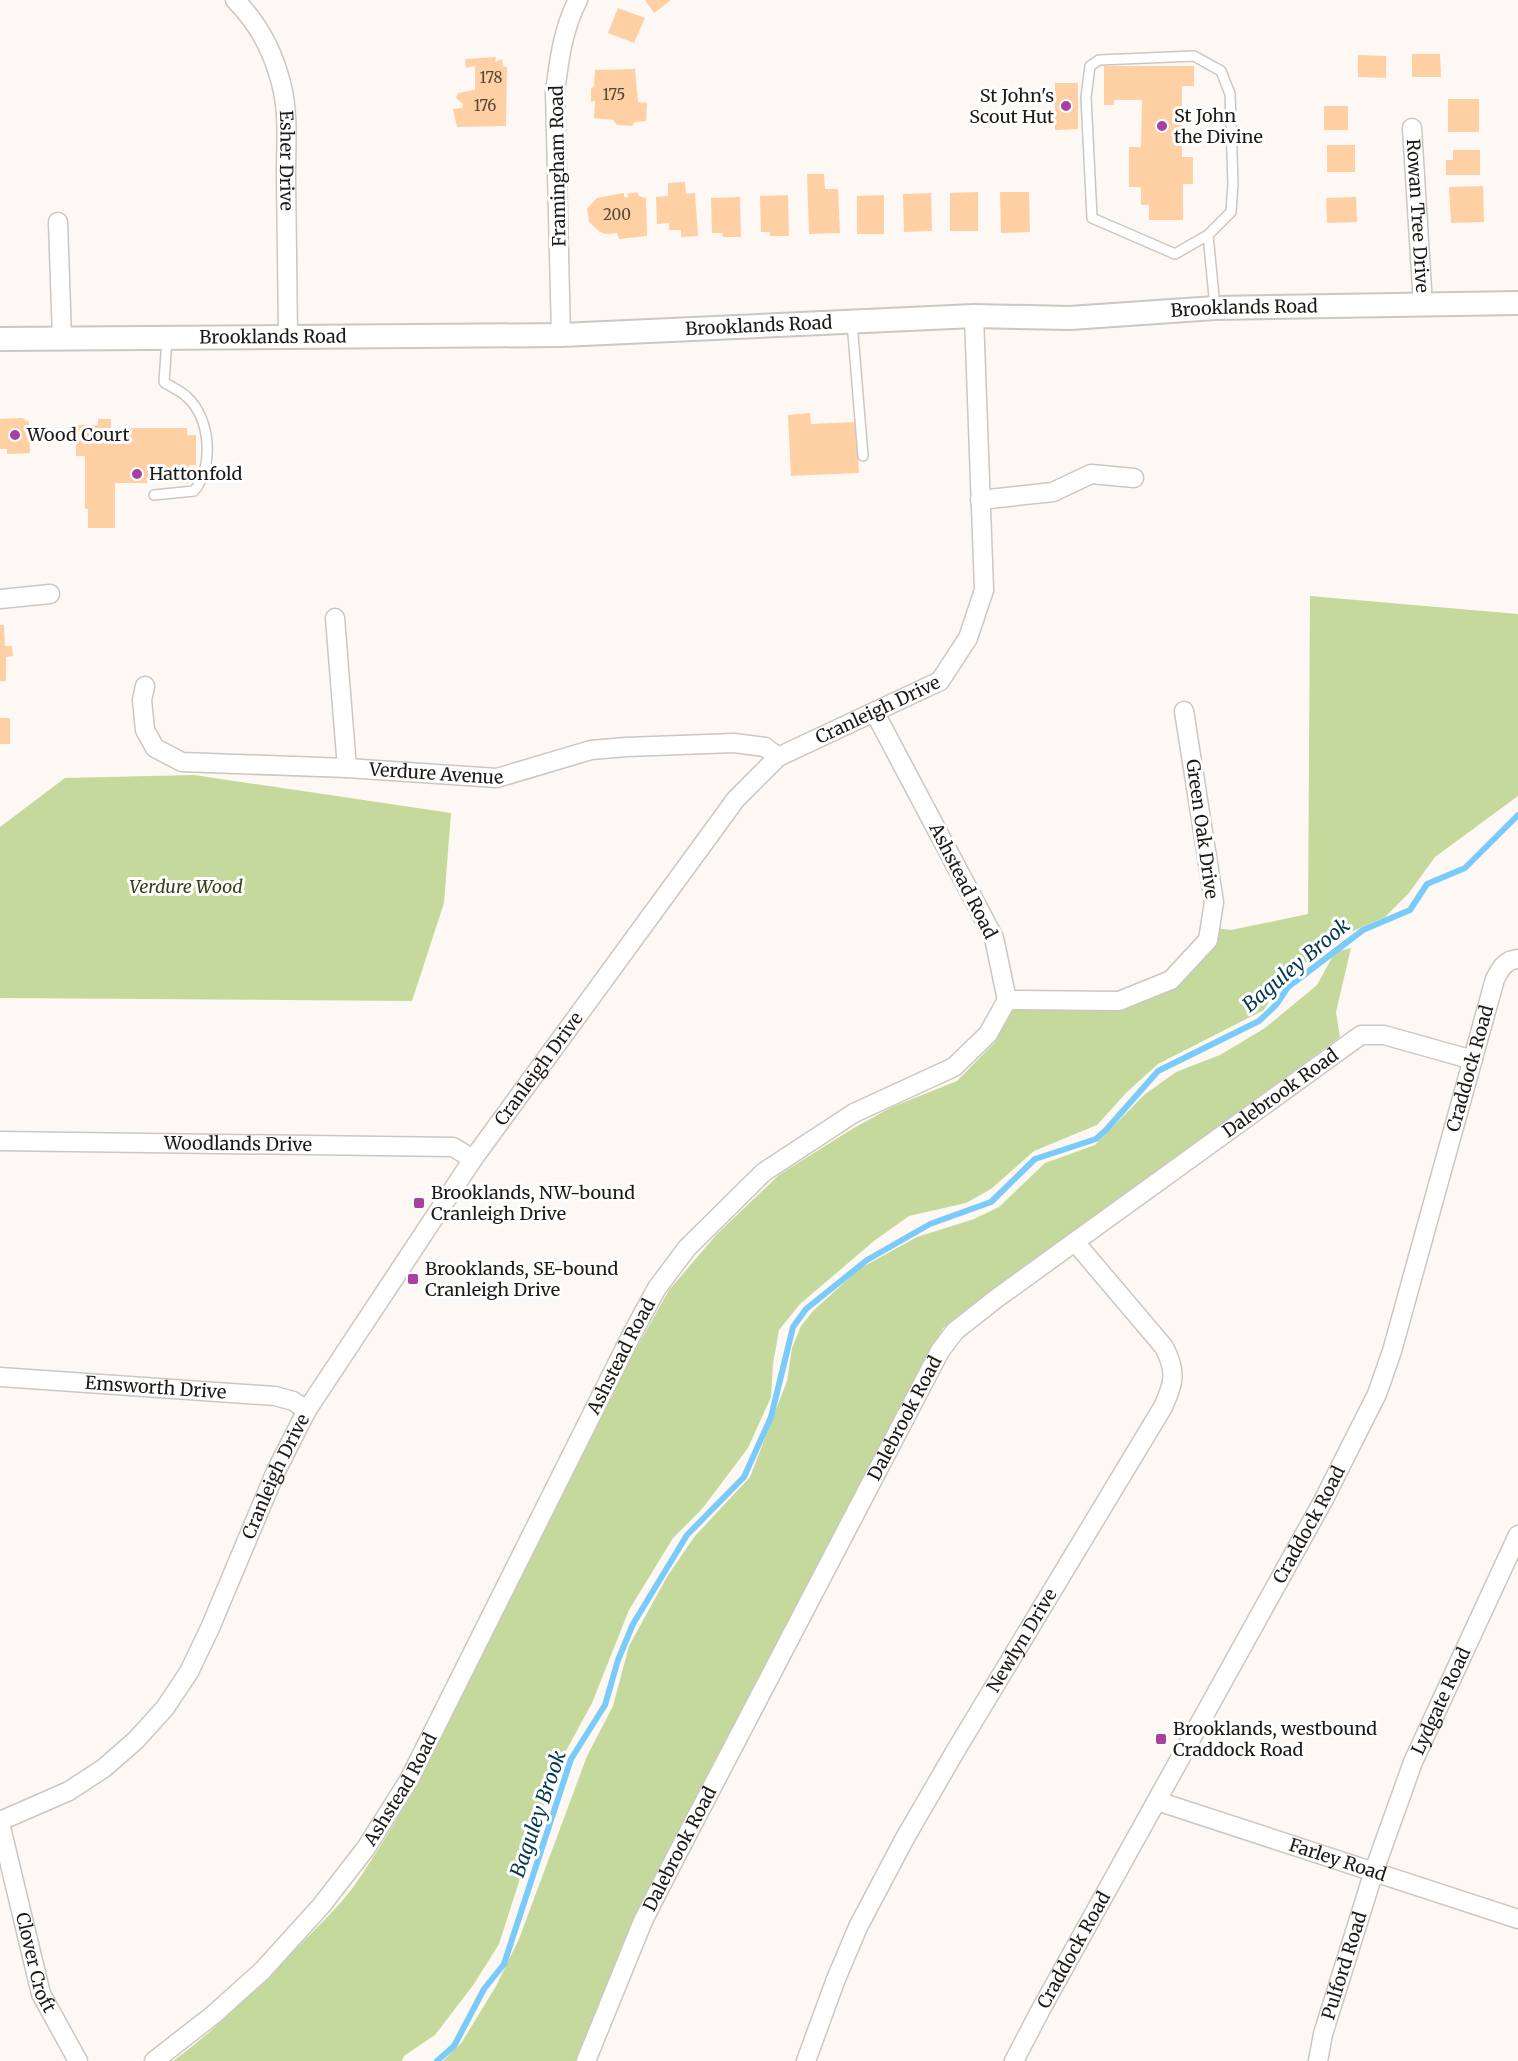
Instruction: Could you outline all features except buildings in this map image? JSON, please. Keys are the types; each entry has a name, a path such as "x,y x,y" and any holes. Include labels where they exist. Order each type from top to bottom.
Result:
{"street":[{"name":"Esher Drive","path":"235,0 247,12 266,42 276,64 282,86 286,123 288,336"},
{"name":"Framingham Road","path":"561,335 555,92 559,57 578,0"},
{"name":"Rowan Tree Drive","path":"1412,128 1423,305"},
{"path":"58,222 62,338"},
{"name":"Brooklands Road","path":"0,339 561,335 975,316 1071,318 1215,308 1518,303"},
{"name":"Cranleigh Drive","path":"0,1822 69,1791 104,1768 136,1740 165,1708 189,1672 206,1637 276,1471 307,1410 473,1159 736,798 778,757 940,681 968,638 984,590 975,316"},
{"path":"980,500 1053,492 1091,474 1134,478"},
{"path":"0,599 50,594"},
{"path":"335,618 347,768"},
{"name":"Verdure Avenue","path":"145,686 142,700 145,730 155,748 182,762 347,768 497,778 591,750 734,743 765,747 778,757"},
{"name":"Green Oak Drive","path":"1007,1000 1119,1001 1171,980 1208,940 1214,902 1184,711"},
{"name":"Ashstead Road","path":"154,2061 213,2015 262,1971 321,1905 366,1848 409,1780 633,1332 657,1288 687,1248 764,1172 854,1113 954,1067 988,1034 1007,1000 994,938 874,713"},
{"name":"Craddock Road","path":"1014,2061 1323,1501 1377,1394 1392,1352 1495,979 1502,966 1511,959 1518,959"},
{"name":"Dalebrook Road","path":"586,2061 648,1911 940,1351 955,1331 1361,1035 1384,1035 1473,1060"},
{"name":"Woodlands Drive","path":"0,1141 453,1147 473,1159"},
{"name":"Newlyn Drive","path":"806,2061 858,1927 905,1838 1163,1407 1171,1390 1172,1362 1164,1347 1075,1242"},
{"name":"Emsworth Drive","path":"0,1377 275,1396 293,1401 307,1410"},
{"name":"Lydgate Road","path":"1374,1871 1413,1762 1518,1535"},
{"name":"Farley Road","path":"1157,1801 1518,1919"},
{"name":"Clover Croft","path":"0,1822 40,1994 78,2061"},
{"name":"Pulford Road","path":"1318,2061 1323,2034 1374,1871"}],"lane":[{"path":"1208,235 1175,254 1092,218 1086,97 1090,66 1099,60 1194,56 1221,71 1230,94 1232,193 1230,212 1208,235 1215,308"},
{"path":"852,322 863,456"},
{"path":"154,495 194,491 201,483 206,470 206,435 203,422 187,397 164,382 167,337"}],"green space":[{"path":"1310,596 1518,614 1518,796 1435,857 1409,893 1385,917 1337,938 1281,982 1264,1010 1158,1064 1127,1092 1097,1125 1034,1151 991,1189 966,1203 909,1216 874,1241 800,1304 779,1330 773,1364 771,1397 748,1448 702,1509 673,1538 629,1610 592,1703 567,1749 545,1801 499,1944 474,1984 435,2035 404,2056 402,2061 173,2061 221,2022 295,1950 340,1903 371,1861 417,1784 627,1365 669,1290 717,1234 779,1175 892,1107 957,1081 996,1041 1011,1006 1034,1003 1128,1007 1159,995 1195,969 1209,948 1216,928 1231,930 1308,914"},
{"name":"Verdure Wood","path":"194,775 451,813 444,903 412,1001 0,998 0,827 65,778"},
{"path":"1351,948 1336,1012 1340,1037 943,1328 688,1819 616,1968 577,2061 443,2061 462,2042 496,1986 519,1939 587,1756 613,1706 629,1646 668,1575 695,1536 750,1477 787,1381 792,1348 801,1326 813,1311 859,1269 917,1237 974,1219 999,1207 1045,1163 1095,1145 1144,1095 1176,1072 1220,1055 1265,1028 1317,985 1335,952"}],"waterway":[{"name":"Baguley Brook","path":"437,2061 454,2046 484,1989 504,1964 571,1759 605,1705 618,1660 633,1624 687,1535 744,1477 771,1417 793,1327 806,1309 867,1260 930,1224 991,1202 1035,1159 1096,1139 1158,1071 1259,1021 1276,1005 1288,987 1363,930 1410,910 1427,884 1465,868 1518,815"}],"place":[{"name":"St John's Scout Hut","path":"1066,106"},
{"name":"St John the Divine","path":"1162,126"},
{"name":"Wood Court","path":"15,435"},
{"name":"Hattonfold","path":"137,474"},
{"name":"Brooklands, NW-bound Cranleigh Drive","path":"419,1203"},
{"name":"Brooklands, SE-bound Cranleigh Drive","path":"413,1279"},
{"name":"Brooklands, westbound Craddock Road","path":"1161,1739"}]}
